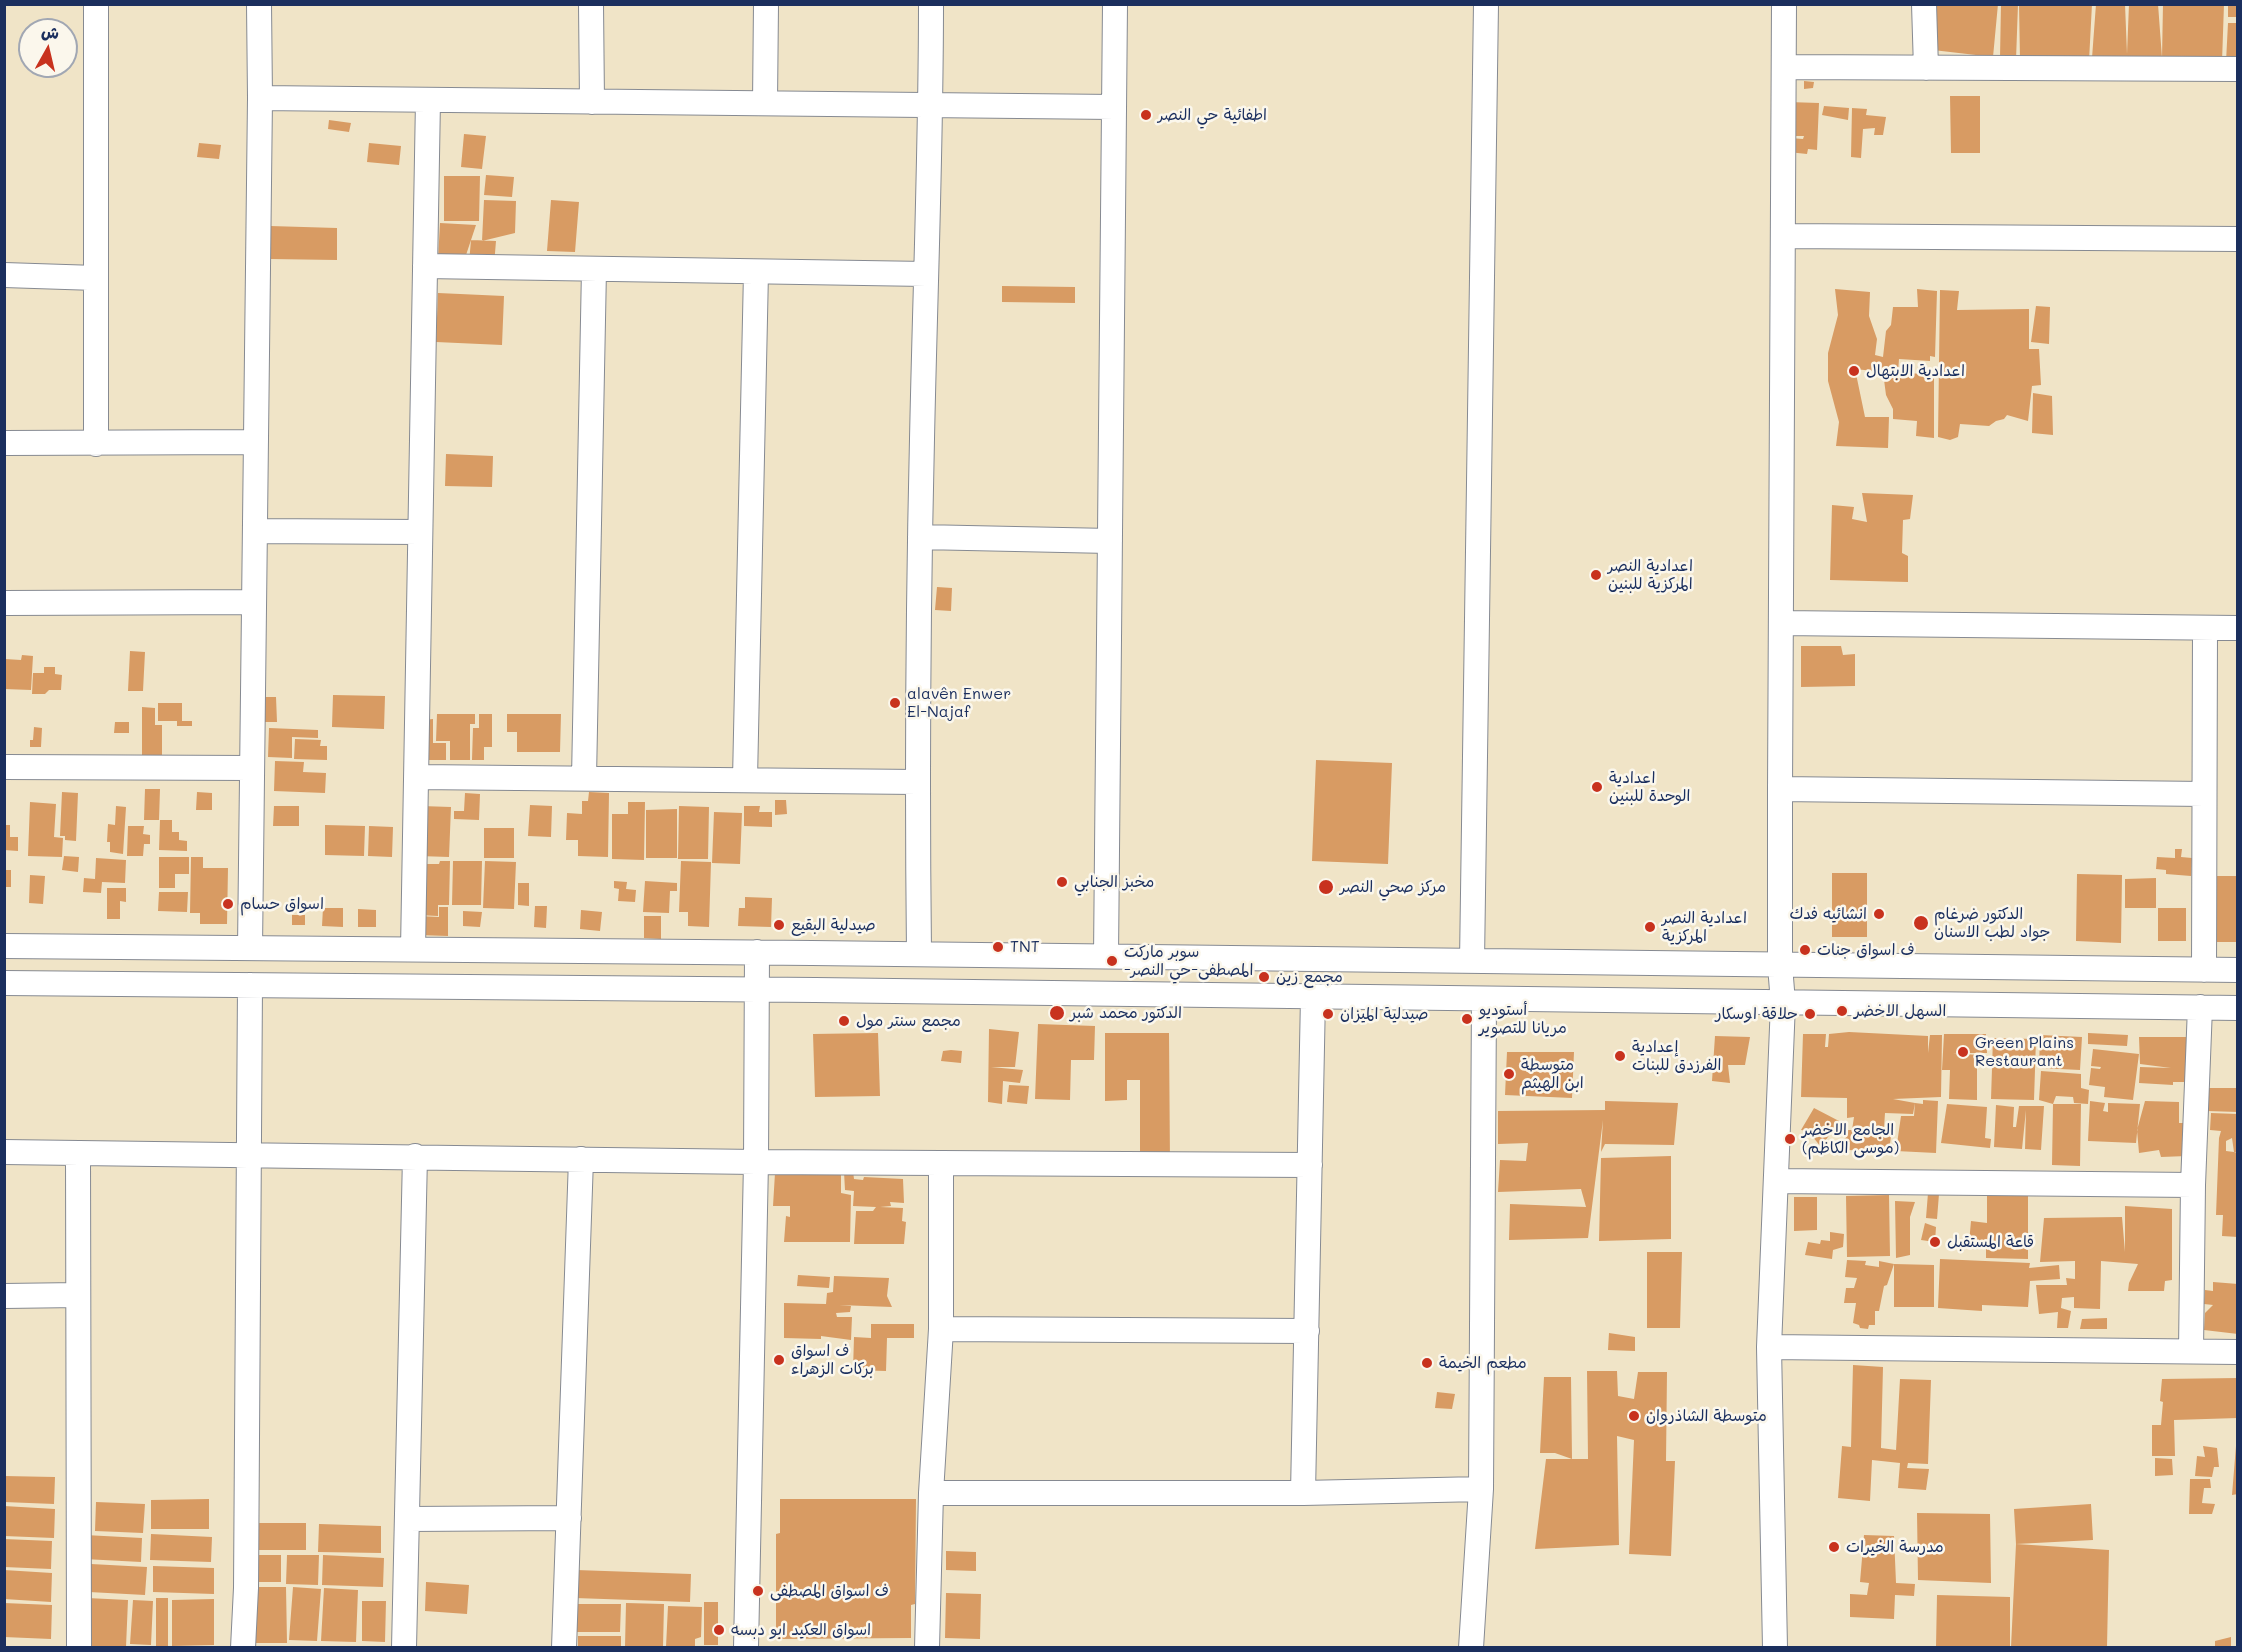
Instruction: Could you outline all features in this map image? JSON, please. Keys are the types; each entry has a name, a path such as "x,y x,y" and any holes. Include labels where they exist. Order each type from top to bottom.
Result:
{"street":[{"path":"96,4 96,444"},
{"path":"250,948 260,98 259,4"},
{"path":"591,4 592,102"},
{"path":"765,103 766,4"},
{"path":"919,954 917,782 920,537 931,105 931,4"},
{"path":"1106,956 1115,4"},
{"path":"1472,961 1486,4"},
{"path":"1775,1647 1769,1347 1783,1003 1780,965 1780,789 1784,4"},
{"path":"1924,4 1926,68"},
{"path":"1784,67 2238,69"},
{"path":"260,98 1114,107"},
{"path":"413,949 428,100"},
{"path":"1783,236 2238,239"},
{"path":"425,266 926,274"},
{"path":"584,778 594,269"},
{"path":"745,779 756,272"},
{"path":"4,275 96,278"},
{"path":"4,443 256,442"},
{"path":"255,531 420,532"},
{"path":"920,537 1110,541"},
{"path":"4,603 254,602"},
{"path":"1781,623 2238,628"},
{"path":"2204,970 2205,628"},
{"path":"4,767 252,768"},
{"path":"417,777 917,782"},
{"path":"1780,789 2204,794"},
{"path":"4,946 757,952 2238,970"},
{"path":"718,989 728,980 731,971 729,961 723,952"},
{"path":"746,1647 756,1162 757,952"},
{"path":"812,953 805,963 804,972 807,982 815,990"},
{"path":"1725,1002 1734,994 1737,984 1736,975 1726,964"},
{"path":"1831,1003 1823,994 1821,985 1823,975 1832,965"},
{"path":"4,983 815,990 2238,1008"},
{"path":"243,1647 246,1576 250,985"},
{"path":"1304,1493 1313,997"},
{"path":"1471,1647 1481,1489 1484,999"},
{"path":"2191,1351 2193,1185 2200,1007"},
{"path":"4,1152 756,1162 1310,1165"},
{"path":"78,1153 79,1647"},
{"path":"404,1647 415,1156"},
{"path":"564,1647 582,1159"},
{"path":"927,1647 931,1493 941,1329 941,1163"},
{"path":"1776,1182 2193,1185"},
{"path":"4,1296 78,1295"},
{"path":"941,1329 1307,1330"},
{"path":"1769,1347 2238,1352"},
{"path":"931,1493 1304,1493 1481,1489"},
{"path":"407,1519 569,1518"}],"building":[{"path":"1935,4 1998,4 1993,57 1933,50"},
{"path":"2001,4 2018,4 2016,60 2000,58"},
{"path":"2019,4 2092,4 2089,61 2020,59"},
{"path":"2096,4 2125,4 2127,54 2129,4 2158,4 2162,58 2163,4 2224,4 2222,62 2092,58"},
{"path":"2228,4 2238,4 2238,17 2228,17"},
{"path":"2228,23 2238,23 2238,61 2226,62"},
{"path":"1804,81 1814,82 1813,88 1804,89"},
{"path":"1950,96 1980,96 1980,153 1951,153"},
{"path":"1788,102 1819,103 1817,150 1808,149 1807,154 1788,152 1790,138 1803,139 1804,136 1787,136"},
{"path":"1824,106 1849,108 1848,120 1822,115"},
{"path":"1852,108 1867,109 1866,115 1886,117 1883,135 1874,135 1875,128 1863,129 1861,158 1851,157"},
{"path":"329,120 351,123 349,132 328,129"},
{"path":"464,134 486,136 482,169 461,167"},
{"path":"199,143 221,145 219,159 197,157"},
{"path":"369,143 401,146 399,165 367,162"},
{"path":"486,175 514,177 512,197 484,195"},
{"path":"444,176 480,176 479,221 444,221"},
{"path":"484,200 516,201 515,233 482,241"},
{"path":"551,200 579,202 575,252 547,251"},
{"path":"440,223 476,225 464,261 438,260"},
{"path":"270,226 337,228 337,260 270,259"},
{"path":"471,240 496,241 494,265 469,263"},
{"path":"1002,286 1075,287 1075,303 1002,302"},
{"path":"1835,289 1870,292 1869,316 1877,339 1875,355 1883,357 1886,331 1891,325 1893,307 1918,307 1917,289 1937,291 1935,357 1930,356 1930,361 1899,359 1898,373 1934,374 1934,438 1916,436 1917,421 1893,419 1893,409 1886,395 1883,372 1855,369 1865,417 1889,417 1888,448 1836,446 1839,422 1828,381 1828,353 1838,315"},
{"path":"1940,290 1959,291 1957,310 2029,309 2029,349 2039,349 2041,385 2032,386 2028,421 2007,415 2004,419 1989,426 1960,424 1958,437 1950,440 1938,437"},
{"path":"438,293 504,296 502,345 436,342"},
{"path":"2036,306 2050,307 2049,344 2031,342"},
{"path":"2033,393 2052,396 2053,435 2032,433"},
{"path":"446,454 493,456 492,487 445,486"},
{"path":"1862,493 1913,495 1910,519 1903,520 1902,553 1908,556 1908,582 1830,580 1832,505 1854,507 1852,519 1867,522"},
{"path":"937,587 952,588 951,611 935,610"},
{"path":"1801,646 1841,646 1843,655 1855,654 1855,686 1801,687"},
{"path":"130,651 145,652 143,691 128,691"},
{"path":"22,655 33,656 31,690 4,689 5,659 21,660"},
{"path":"44,667 55,667 55,674 62,675 61,690 32,694 33,673 44,673"},
{"path":"333,695 385,696 384,729 332,727"},
{"path":"259,697 276,697 277,722 259,722"},
{"path":"158,703 182,703 182,721 192,721 192,726 177,726 177,721 158,721"},
{"path":"142,707 155,708 155,725 162,725 162,759 142,759"},
{"path":"437,714 475,714 475,724 470,724 470,760 450,760 450,741 436,741"},
{"path":"479,714 492,714 492,747 484,747 484,760 472,760 473,728 479,728"},
{"path":"507,714 561,714 560,752 517,752 517,732 507,732"},
{"path":"433,719 433,743 446,743 446,760 423,760 423,720"},
{"path":"115,722 129,722 129,733 114,733"},
{"path":"34,727 42,728 41,747 30,747"},
{"path":"269,728 318,730 318,738 292,737 292,758 268,757"},
{"path":"295,739 321,740 320,746 327,746 327,760 294,759"},
{"path":"1316,760 1392,763 1388,864 1312,861"},
{"path":"275,761 304,762 303,772 326,773 325,793 274,791"},
{"path":"145,789 160,789 159,820 144,820"},
{"path":"62,792 78,793 76,841 65,840 65,836 60,836"},
{"path":"197,792 212,793 212,810 196,810"},
{"path":"589,792 609,793 608,857 578,856 578,840 566,840 567,813 582,814 582,801 588,801"},
{"path":"465,793 480,794 479,820 454,819 454,811 464,811"},
{"path":"775,800 786,800 787,814 775,815"},
{"path":"30,802 56,804 54,837 63,838 62,857 28,856"},
{"path":"628,802 645,802 644,860 612,859 612,814 628,814"},
{"path":"530,805 552,806 551,837 528,836"},
{"path":"116,806 126,807 123,854 110,852 110,842 107,842 108,824 115,825"},
{"path":"274,806 299,806 299,826 273,826"},
{"path":"421,806 451,807 449,857 419,856"},
{"path":"679,806 709,807 708,859 678,859"},
{"path":"744,806 760,806 759,812 772,812 772,827 744,826"},
{"path":"677,809 677,858 646,858 646,810"},
{"path":"714,812 742,813 740,864 712,863"},
{"path":"160,820 172,820 172,832 179,832 179,840 187,841 187,851 159,850"},
{"path":"4,825 10,825 10,837 18,837 18,851 4,850"},
{"path":"325,825 365,826 364,856 325,855"},
{"path":"128,826 144,826 143,834 150,835 150,844 144,844 143,856 127,856"},
{"path":"369,826 393,827 392,857 368,856"},
{"path":"484,828 514,828 514,858 484,858"},
{"path":"2175,849 2182,849 2181,857 2192,858 2191,876 2166,874 2166,870 2156,869 2157,857 2175,858"},
{"path":"64,856 79,857 78,872 62,870"},
{"path":"159,857 189,857 189,874 175,874 175,888 159,888"},
{"path":"191,857 203,857 203,868 228,868 227,924 200,924 200,913 190,913"},
{"path":"96,858 126,860 125,883 102,882 101,893 83,892 84,878 95,879"},
{"path":"440,861 450,861 449,905 438,905 438,916 418,915 419,864 439,864"},
{"path":"453,861 482,861 481,905 452,905"},
{"path":"485,861 516,862 514,909 483,908"},
{"path":"681,861 711,862 709,927 688,926 688,912 679,912"},
{"path":"4,870 11,870 11,887 4,887"},
{"path":"1832,873 1867,873 1867,937 1832,937"},
{"path":"2077,874 2122,875 2121,943 2076,941"},
{"path":"30,875 45,876 43,904 29,903"},
{"path":"2217,876 2238,876 2238,942 2217,942"},
{"path":"2156,878 2156,908 2125,908 2125,879"},
{"path":"614,881 627,882 626,889 636,890 635,902 618,901 619,889 614,888"},
{"path":"645,881 677,883 677,891 670,891 669,913 643,912"},
{"path":"518,883 529,883 529,906 518,905"},
{"path":"107,888 126,888 126,902 120,901 120,919 107,919"},
{"path":"159,892 188,892 187,912 158,911"},
{"path":"745,897 772,898 771,927 738,926 739,908 745,908"},
{"path":"535,906 547,906 546,928 534,927"},
{"path":"439,907 448,907 448,936 418,935 418,916 439,917"},
{"path":"323,908 343,908 343,927 322,926"},
{"path":"2158,908 2186,908 2186,941 2158,941"},
{"path":"358,909 376,910 376,927 358,927"},
{"path":"581,910 602,912 600,931 580,929"},
{"path":"463,911 482,912 480,927 463,926"},
{"path":"292,915 305,915 305,925 292,925"},
{"path":"644,916 661,916 661,939 644,938"},
{"path":"1038,1024 1095,1026 1094,1060 1071,1060 1070,1100 1035,1099"},
{"path":"989,1029 1019,1032 1015,1067 991,1067 1023,1070 1020,1083 1003,1081 1002,1104 988,1102"},
{"path":"1849,1032 1928,1036 1928,1053 1930,1035 1942,1035 1941,1097 1893,1099 1915,1103 1913,1114 1885,1113 1884,1128 1892,1129 1889,1151 1845,1150 1846,1130 1852,1130 1854,1117 1847,1118 1847,1098 1801,1097 1803,1034 1826,1034 1825,1047 1828,1047 1829,1034"},
{"path":"878,1033 880,1096 815,1097 813,1034"},
{"path":"1105,1033 1169,1033 1170,1164 1140,1157 1140,1080 1127,1080 1127,1100 1105,1101"},
{"path":"2088,1033 2128,1035 2127,1046 2088,1044"},
{"path":"1944,1034 1986,1034 1987,1053 1953,1053 1977,1055 1977,1100 1949,1099 1950,1070 1942,1070"},
{"path":"2040,1035 2082,1037 2080,1070 2039,1068"},
{"path":"1715,1036 1750,1037 1745,1065 1728,1065 1730,1083 1712,1081"},
{"path":"2139,1037 2187,1037 2186,1082 2173,1082 2173,1085 2139,1083 2140,1067 2171,1068 2140,1064"},
{"path":"1993,1038 2036,1039 2034,1100 1991,1099"},
{"path":"2093,1049 2139,1054 2133,1100 2104,1097 2105,1087 2089,1085 2091,1068 2100,1069 2101,1067 2091,1066"},
{"path":"943,1051 962,1051 961,1063 941,1061"},
{"path":"1507,1052 1574,1052 1572,1098 1505,1095"},
{"path":"2041,1071 2081,1074 2081,1088 2089,1090 2088,1104 2074,1103 2073,1097 2056,1096 2053,1104 2039,1100"},
{"path":"1009,1085 1029,1086 1027,1104 1007,1102"},
{"path":"2209,1088 2238,1088 2238,1112 2207,1111"},
{"path":"1923,1100 1938,1101 1936,1153 1896,1151 1901,1116 1914,1116 1915,1103 1923,1104"},
{"path":"1605,1101 1678,1103 1674,1145 1605,1144 1601,1152 1603,1120 1588,1238 1509,1240 1510,1204 1586,1207 1581,1189 1498,1192 1500,1160 1526,1161 1528,1143 1498,1144 1498,1111 1605,1110"},
{"path":"2090,1101 2105,1103 2103,1111 2108,1112 2108,1103 2140,1104 2136,1143 2088,1141"},
{"path":"2145,1101 2179,1102 2179,1123 2188,1123 2187,1156 2161,1157 2159,1150 2139,1153 2137,1130"},
{"path":"1947,1104 1987,1107 1985,1138 1991,1139 1990,1148 1941,1143"},
{"path":"2053,1104 2081,1104 2080,1166 2052,1165"},
{"path":"1996,1105 2014,1107 2013,1127 2016,1127 2019,1106 2044,1106 2041,1150 2025,1149 2026,1110 2022,1149 1994,1147"},
{"path":"1814,1108 1839,1121 1821,1147 1808,1131 1801,1130"},
{"path":"2211,1113 2238,1114 2238,1152 2234,1152 2238,1153 2236,1164 2238,1237 2222,1236 2223,1215 2216,1215 2221,1131 2210,1130","holes":["2232,1138 2234,1152 2226,1151 2226,1141"]},
{"path":"1671,1156 1671,1239 1599,1241 1601,1158"},
{"path":"853,1171 854,1179 863,1180 864,1177 903,1179 904,1203 890,1202 891,1206 880,1207 903,1208 902,1221 906,1222 904,1244 854,1244 856,1211 873,1211 876,1207 853,1206 854,1191 845,1190 844,1172"},
{"path":"841,1172 841,1193 851,1195 850,1242 784,1242 786,1216 790,1217 790,1206 773,1206 775,1173"},
{"path":"1928,1193 1939,1194 1937,1219 1926,1218"},
{"path":"1889,1195 1890,1256 1847,1257 1846,1196"},
{"path":"1987,1195 2028,1195 2028,1259 1986,1258 1986,1244 1969,1243 1971,1221 1987,1223"},
{"path":"1794,1197 1817,1197 1817,1230 1794,1231"},
{"path":"1895,1201 1915,1202 1910,1217 1910,1255 1896,1258"},
{"path":"2125,1206 2172,1209 2172,1280 2165,1281 2164,1291 2128,1291 2129,1283 2138,1264 2101,1261 2100,1309 2074,1308 2074,1297 2062,1298 2061,1308 2071,1311 2068,1328 2057,1328 2058,1312 2039,1314 2036,1285 2067,1285 2066,1278 2075,1279 2075,1261 2040,1262 2044,1218 2122,1217 2125,1252"},
{"path":"1925,1223 1936,1227 1935,1242 1921,1240"},
{"path":"1830,1232 1844,1234 1843,1247 1833,1250 1832,1259 1805,1255 1808,1242 1820,1244 1821,1240 1830,1241"},
{"path":"1647,1252 1682,1252 1680,1328 1647,1328"},
{"path":"1940,1259 2030,1263 2029,1268 2059,1265 2060,1279 2030,1281 2028,1307 1982,1305 1982,1311 1938,1308"},
{"path":"1847,1260 1866,1261 1865,1265 1879,1267 1879,1261 1894,1264 1887,1285 1884,1286 1879,1311 1875,1311 1875,1325 1869,1325 1868,1329 1860,1328 1859,1325 1853,1323 1856,1303 1844,1303 1846,1288 1854,1288 1857,1278 1845,1277"},
{"path":"1894,1264 1934,1265 1934,1307 1894,1307"},
{"path":"798,1275 830,1277 829,1288 797,1286"},
{"path":"834,1276 889,1278 887,1296 892,1307 839,1305 851,1306 850,1312 836,1313 837,1317 852,1317 851,1340 821,1336 821,1339 784,1338 784,1303 826,1304 827,1293 833,1292"},
{"path":"2213,1282 2238,1284 2238,1334 2204,1330 2205,1313 2213,1305 2204,1304 2205,1290 2213,1291"},
{"path":"2107,1318 2107,1329 2080,1329 2082,1319"},
{"path":"871,1324 914,1324 914,1338 887,1338 886,1371 853,1370 854,1337 871,1338"},
{"path":"1609,1333 1635,1337 1635,1351 1608,1350"},
{"path":"1853,1365 1883,1367 1881,1448 1896,1450 1900,1379 1931,1380 1928,1464 1908,1463 1907,1468 1929,1469 1926,1490 1898,1488 1900,1463 1872,1460 1870,1501 1838,1498 1842,1446 1851,1447"},
{"path":"1587,1371 1617,1371 1618,1396 1634,1399 1638,1372 1667,1372 1666,1461 1675,1461 1671,1556 1629,1554 1634,1440 1617,1436 1619,1545 1535,1549 1546,1459 1588,1459"},
{"path":"1544,1377 1571,1377 1572,1459 1555,1453 1540,1453"},
{"path":"2238,1378 2238,1418 2174,1420 2175,1456 2152,1456 2152,1425 2161,1425 2162,1379"},
{"path":"1437,1392 1455,1394 1452,1409 1435,1408"},
{"path":"2203,1446 2217,1448 2219,1467 2214,1467 2212,1477 2195,1476 2197,1456 2205,1457"},
{"path":"2236,1446 2238,1446 2238,1494 2232,1495"},
{"path":"2155,1458 2172,1459 2173,1475 2155,1476"},
{"path":"4,1476 55,1477 54,1504 4,1502"},
{"path":"2190,1479 2210,1479 2211,1488 2204,1488 2202,1503 2215,1504 2212,1514 2189,1514"},
{"path":"209,1499 209,1529 151,1529 151,1500"},
{"path":"780,1499 916,1499 915,1604 911,1605 911,1638 776,1639 776,1534 780,1533"},
{"path":"96,1502 145,1504 143,1533 95,1531"},
{"path":"2091,1504 2093,1540 2016,1544 2014,1509"},
{"path":"4,1506 55,1509 54,1538 4,1536"},
{"path":"1917,1513 1990,1514 1991,1583 1918,1580"},
{"path":"251,1523 306,1523 306,1550 251,1550"},
{"path":"319,1524 381,1526 381,1553 318,1552"},
{"path":"151,1534 212,1537 211,1562 150,1560"},
{"path":"85,1535 142,1538 141,1562 84,1559"},
{"path":"1864,1535 1894,1536 1896,1583 1915,1584 1914,1596 1895,1595 1894,1619 1850,1617 1850,1594 1867,1595 1869,1583 1860,1582"},
{"path":"4,1539 52,1541 51,1569 4,1567"},
{"path":"2016,1544 2109,1550 2107,1647 2011,1647"},
{"path":"946,1551 976,1552 976,1571 946,1570"},
{"path":"251,1555 281,1555 281,1582 251,1582"},
{"path":"287,1555 319,1555 318,1585 286,1584"},
{"path":"323,1555 384,1558 383,1587 322,1585"},
{"path":"91,1564 147,1567 145,1595 89,1592"},
{"path":"153,1566 214,1568 214,1594 153,1592"},
{"path":"4,1570 52,1573 51,1602 4,1599"},
{"path":"576,1570 691,1574 690,1602 575,1598"},
{"path":"426,1582 469,1585 467,1614 425,1611"},
{"path":"252,1587 286,1587 287,1643 248,1643"},
{"path":"293,1587 321,1589 317,1641 289,1640"},
{"path":"324,1588 358,1590 356,1642 321,1641"},
{"path":"946,1593 981,1594 980,1639 945,1638"},
{"path":"1937,1595 2010,1597 2010,1647 1936,1647"},
{"path":"87,1598 128,1600 126,1647 85,1647"},
{"path":"156,1598 168,1598 168,1647 156,1647"},
{"path":"214,1599 214,1645 172,1646 172,1600"},
{"path":"133,1600 153,1601 151,1645 130,1644"},
{"path":"362,1601 386,1601 385,1642 362,1641"},
{"path":"704,1602 718,1602 718,1645 704,1645"},
{"path":"4,1603 52,1605 51,1639 4,1637"},
{"path":"626,1603 664,1604 663,1647 625,1647"},
{"path":"575,1604 621,1604 620,1632 575,1632"},
{"path":"668,1606 702,1607 701,1637 695,1639 695,1647 666,1647"},
{"path":"578,1636 621,1636 621,1647 578,1647"},
{"path":"2231,1637 2231,1647 2215,1647 2215,1641"}],"place":[{"name":"اطفائية حي النصر","path":"1146,115"},
{"name":"اعدادية الابتهال","path":"1854,371"},
{"name":"اعدادية النصر المركزية للبنين","path":"1596,575"},
{"name":"alavên Enwer El-Najaf","path":"895,703"},
{"name":"اعدادية الوحدة للبنين","path":"1597,787"},
{"name":"مخبز الجنابي","path":"1062,882"},
{"name":"مركز صحي النصر","path":"1326,887"},
{"name":"اسواق حسام","path":"228,904"},
{"name":"انشائيه فدك","path":"1879,914"},
{"name":"الدكتور ضرغام جواد لطب الاسنان","path":"1921,923"},
{"name":"صيدلية البقيع","path":"779,925"},
{"name":"اعدادية النصر المركزية","path":"1650,927"},
{"name":"TNT","path":"998,947"},
{"name":"ف اسواق جنات","path":"1805,950"},
{"name":"سوبر ماركت -المصطفى-حي النصر","path":"1112,961"},
{"name":"مجمع زين","path":"1264,977"},
{"name":"السهل الاخضر","path":"1842,1011"},
{"name":"الدكتور محمد شبر","path":"1057,1013"},
{"name":"صيدلية الميزان","path":"1328,1014"},
{"name":"حلاقة اوسكار","path":"1810,1014"},
{"name":"أستوديو مريانا للتصوير","path":"1467,1019"},
{"name":"مجمع سنتر مول","path":"844,1021"},
{"name":"Green Plains Restaurant","path":"1963,1052"},
{"name":"إعدادية الفرزدق للبنات","path":"1620,1056"},
{"name":"متوسطة ابن الهيثم","path":"1509,1074"},
{"name":"الجامع الاخضر (موسى الكاظم)","path":"1790,1139"},
{"name":"قاعة المستقبل","path":"1935,1242"},
{"name":"ف اسواق بركات الزهراء","path":"779,1360"},
{"name":"مطعم الخيمة","path":"1427,1363"},
{"name":"متوسطة الشاذروان","path":"1634,1416"},
{"name":"مدرسة الخيرات","path":"1834,1547"},
{"name":"ف اسواق المصطفى","path":"758,1591"},
{"name":"اسواق العكيد ابو دبسه","path":"719,1630"}]}
